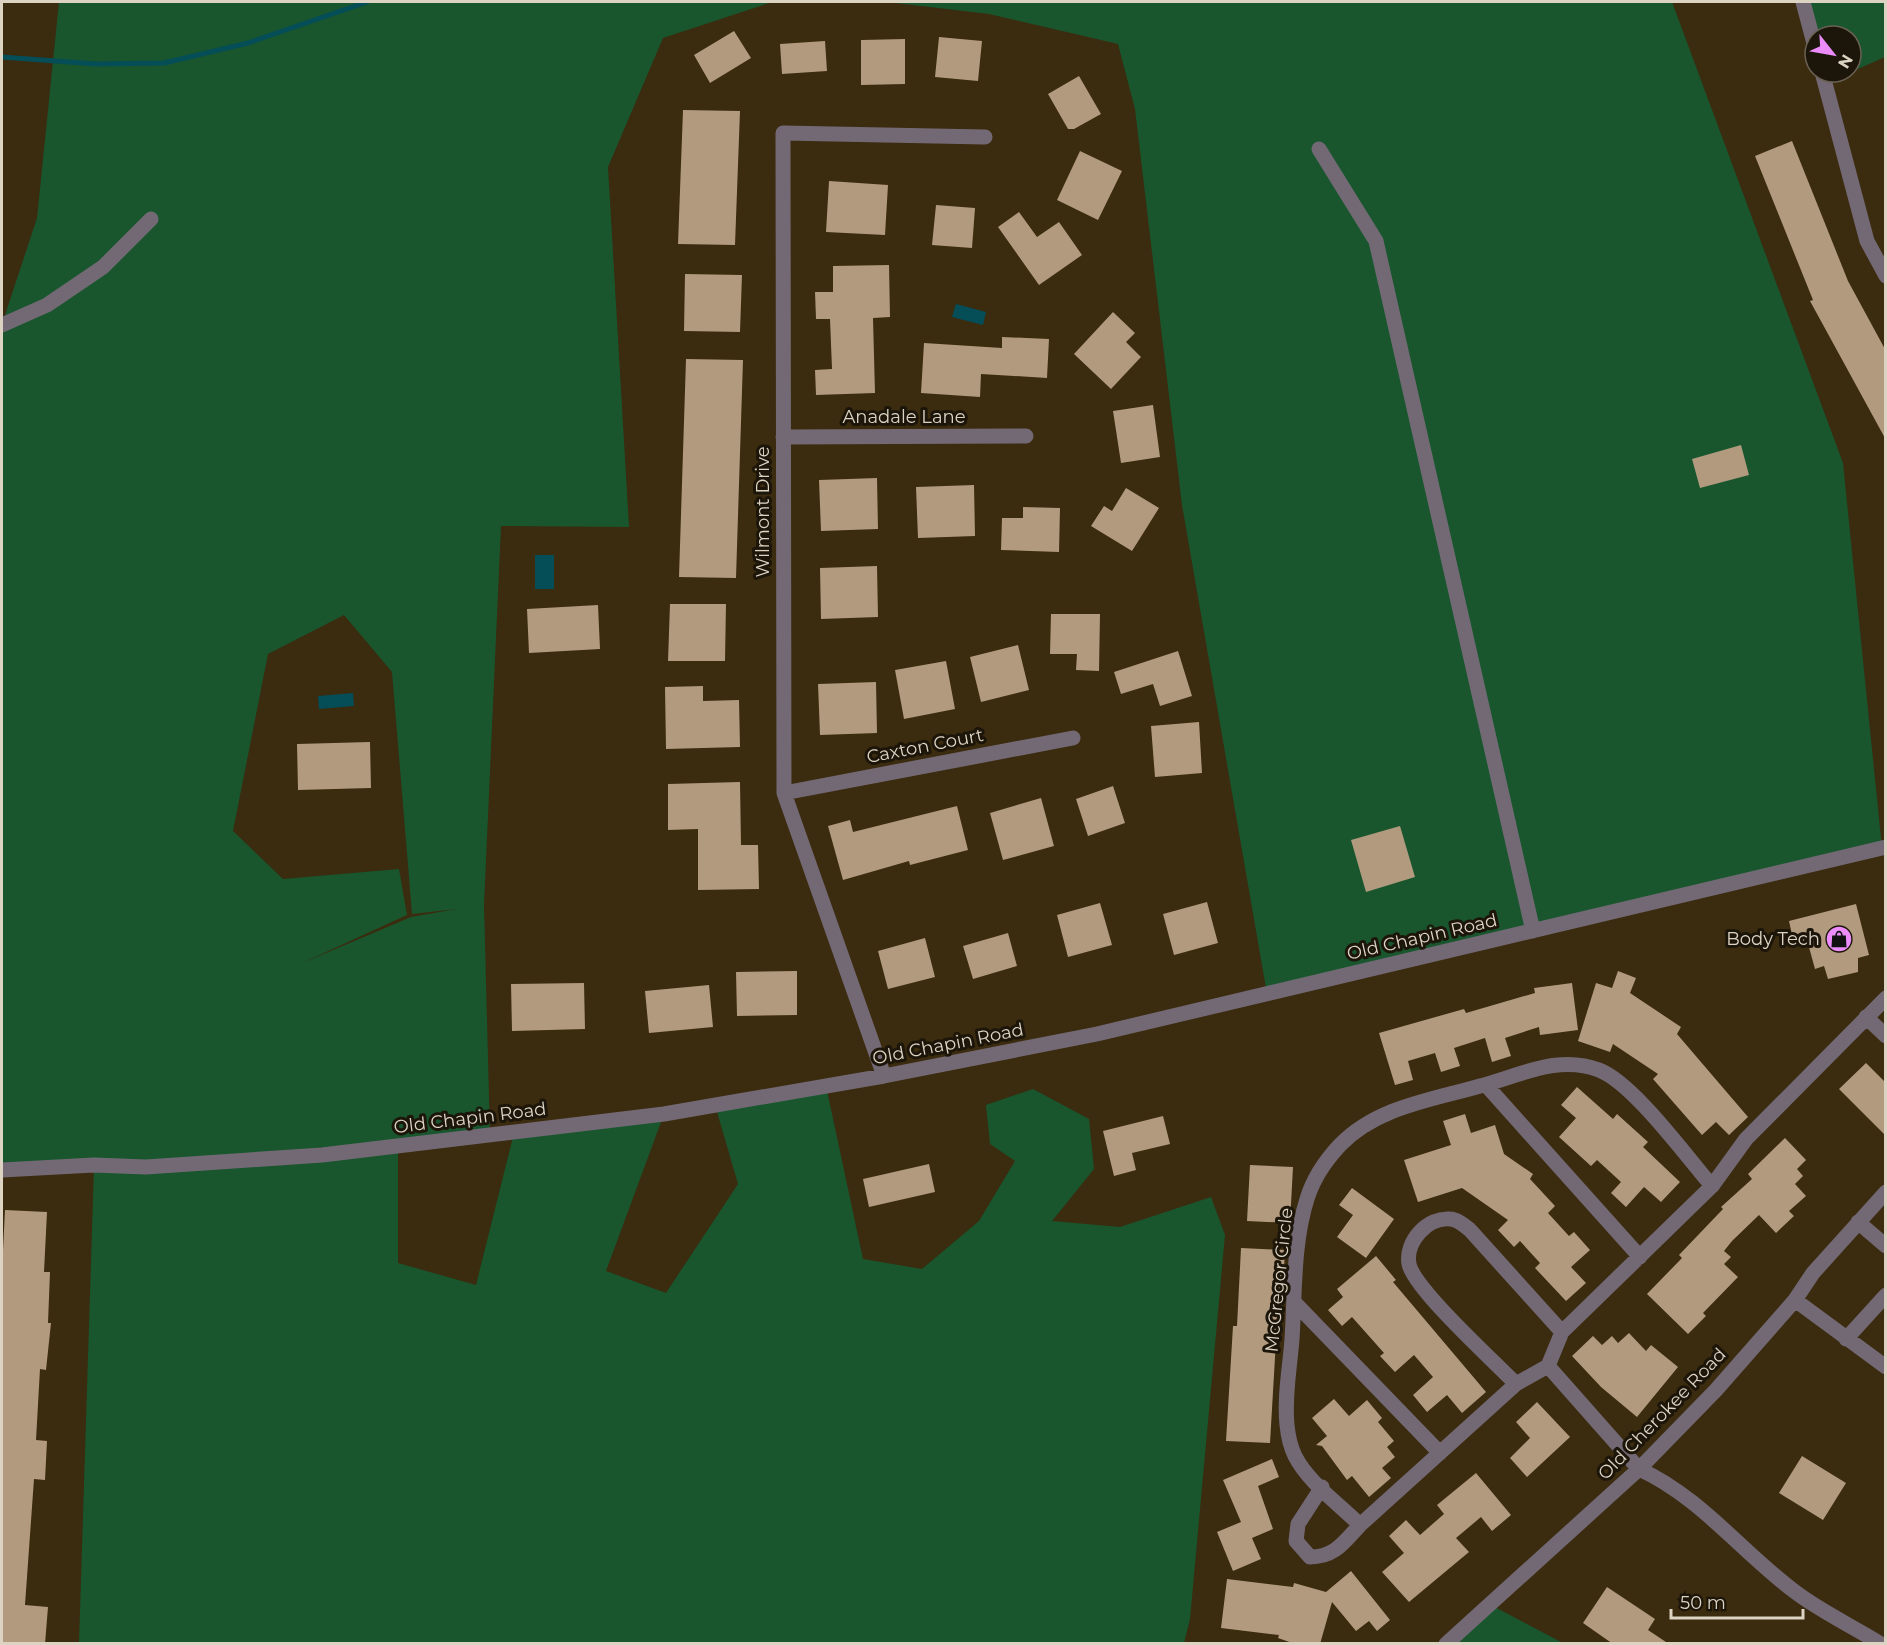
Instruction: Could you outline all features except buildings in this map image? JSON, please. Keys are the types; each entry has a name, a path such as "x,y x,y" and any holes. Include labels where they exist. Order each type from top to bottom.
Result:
{"street":[{"path":"1803,2 1809,24"},
{"path":"1825,84 1867,241 1886,276"},
{"name":"Wilmont Drive","path":"884,1076 784,793 783,133 985,137"},
{"path":"1319,149 1376,241 1533,931"},
{"path":"2,325 46,305 103,267 151,219"},
{"name":"Anadale Lane","path":"783,436 1026,436"},
{"name":"Caxton Court","path":"784,793 1073,738"},
{"name":"Old Chapin Road","path":"2,1170 94,1165 146,1167 322,1155 664,1114 884,1076 1097,1034 1886,848"},
{"path":"1322,1487 1298,1524 1296,1541 1310,1557 1323,1557 1336,1552 1360,1525 1516,1384 1548,1366 1562,1332 1712,1186 1746,1139 1886,998"},
{"path":"1866,1017 1886,1036"},
{"name":"McGregor Circle","path":"1360,1525 1303,1468 1294,1455 1287,1424 1294,1302 1303,1213 1313,1183 1330,1156 1353,1133 1380,1116 1486,1085 1520,1071 1551,1066 1583,1066 1599,1070 1626,1086 1712,1186"},
{"path":"1486,1085 1640,1257"},
{"name":"Old Cherokee Road","path":"1446,1644 1638,1470 1716,1390 1795,1300 1813,1273 1886,1192"},
{"path":"1516,1384 1420,1284 1409,1263 1414,1239 1432,1221 1452,1219 1470,1230 1562,1332"},
{"path":"1858,1222 1886,1246"},
{"path":"1846,1339 1886,1295"},
{"path":"1795,1300 1886,1367"},
{"path":"1294,1302 1440,1453"},
{"path":"1548,1366 1638,1470 1659,1478 1680,1494 1737,1539 1795,1592 1881,1644"}],"green space":[{"path":"59,2 772,2 663,38 608,167 629,527 501,526 484,905 490,1135 398,1146 398,1263 476,1285 514,1133 664,1114 606,1271 666,1293 738,1184 715,1105 826,1086 863,1259 922,1269 979,1221 1015,1161 990,1144 986,1105 1033,1089 1089,1119 1094,1169 1052,1221 1120,1227 1211,1197 1225,1235 1190,1619 1184,1643 79,1643 94,1166 2,1170 2,324 37,218","holes":["344,615 392,672 412,914 457,909 411,917 300,964 407,915 399,869 283,879 233,831 268,654"]},
{"path":"887,2 1672,2 1843,463 1882,848 1267,994 1182,505 1135,109 1118,44 989,14"},
{"path":"1803,2 1885,2 1885,57 1863,67 1863,24 1811,24"},
{"path":"1489,1604 1563,1643 1446,1644"}],"water":[{"path":"956,304 986,312 983,325 952,317"},
{"path":"535,555 554,555 554,589 535,589"},
{"path":"353,693 354,706 319,709 318,696"}],"waterway":[{"path":"2,57 96,64 164,63 248,43 367,2"}],"place":[{"name":"Body Tech","path":"1839,939"}]}
